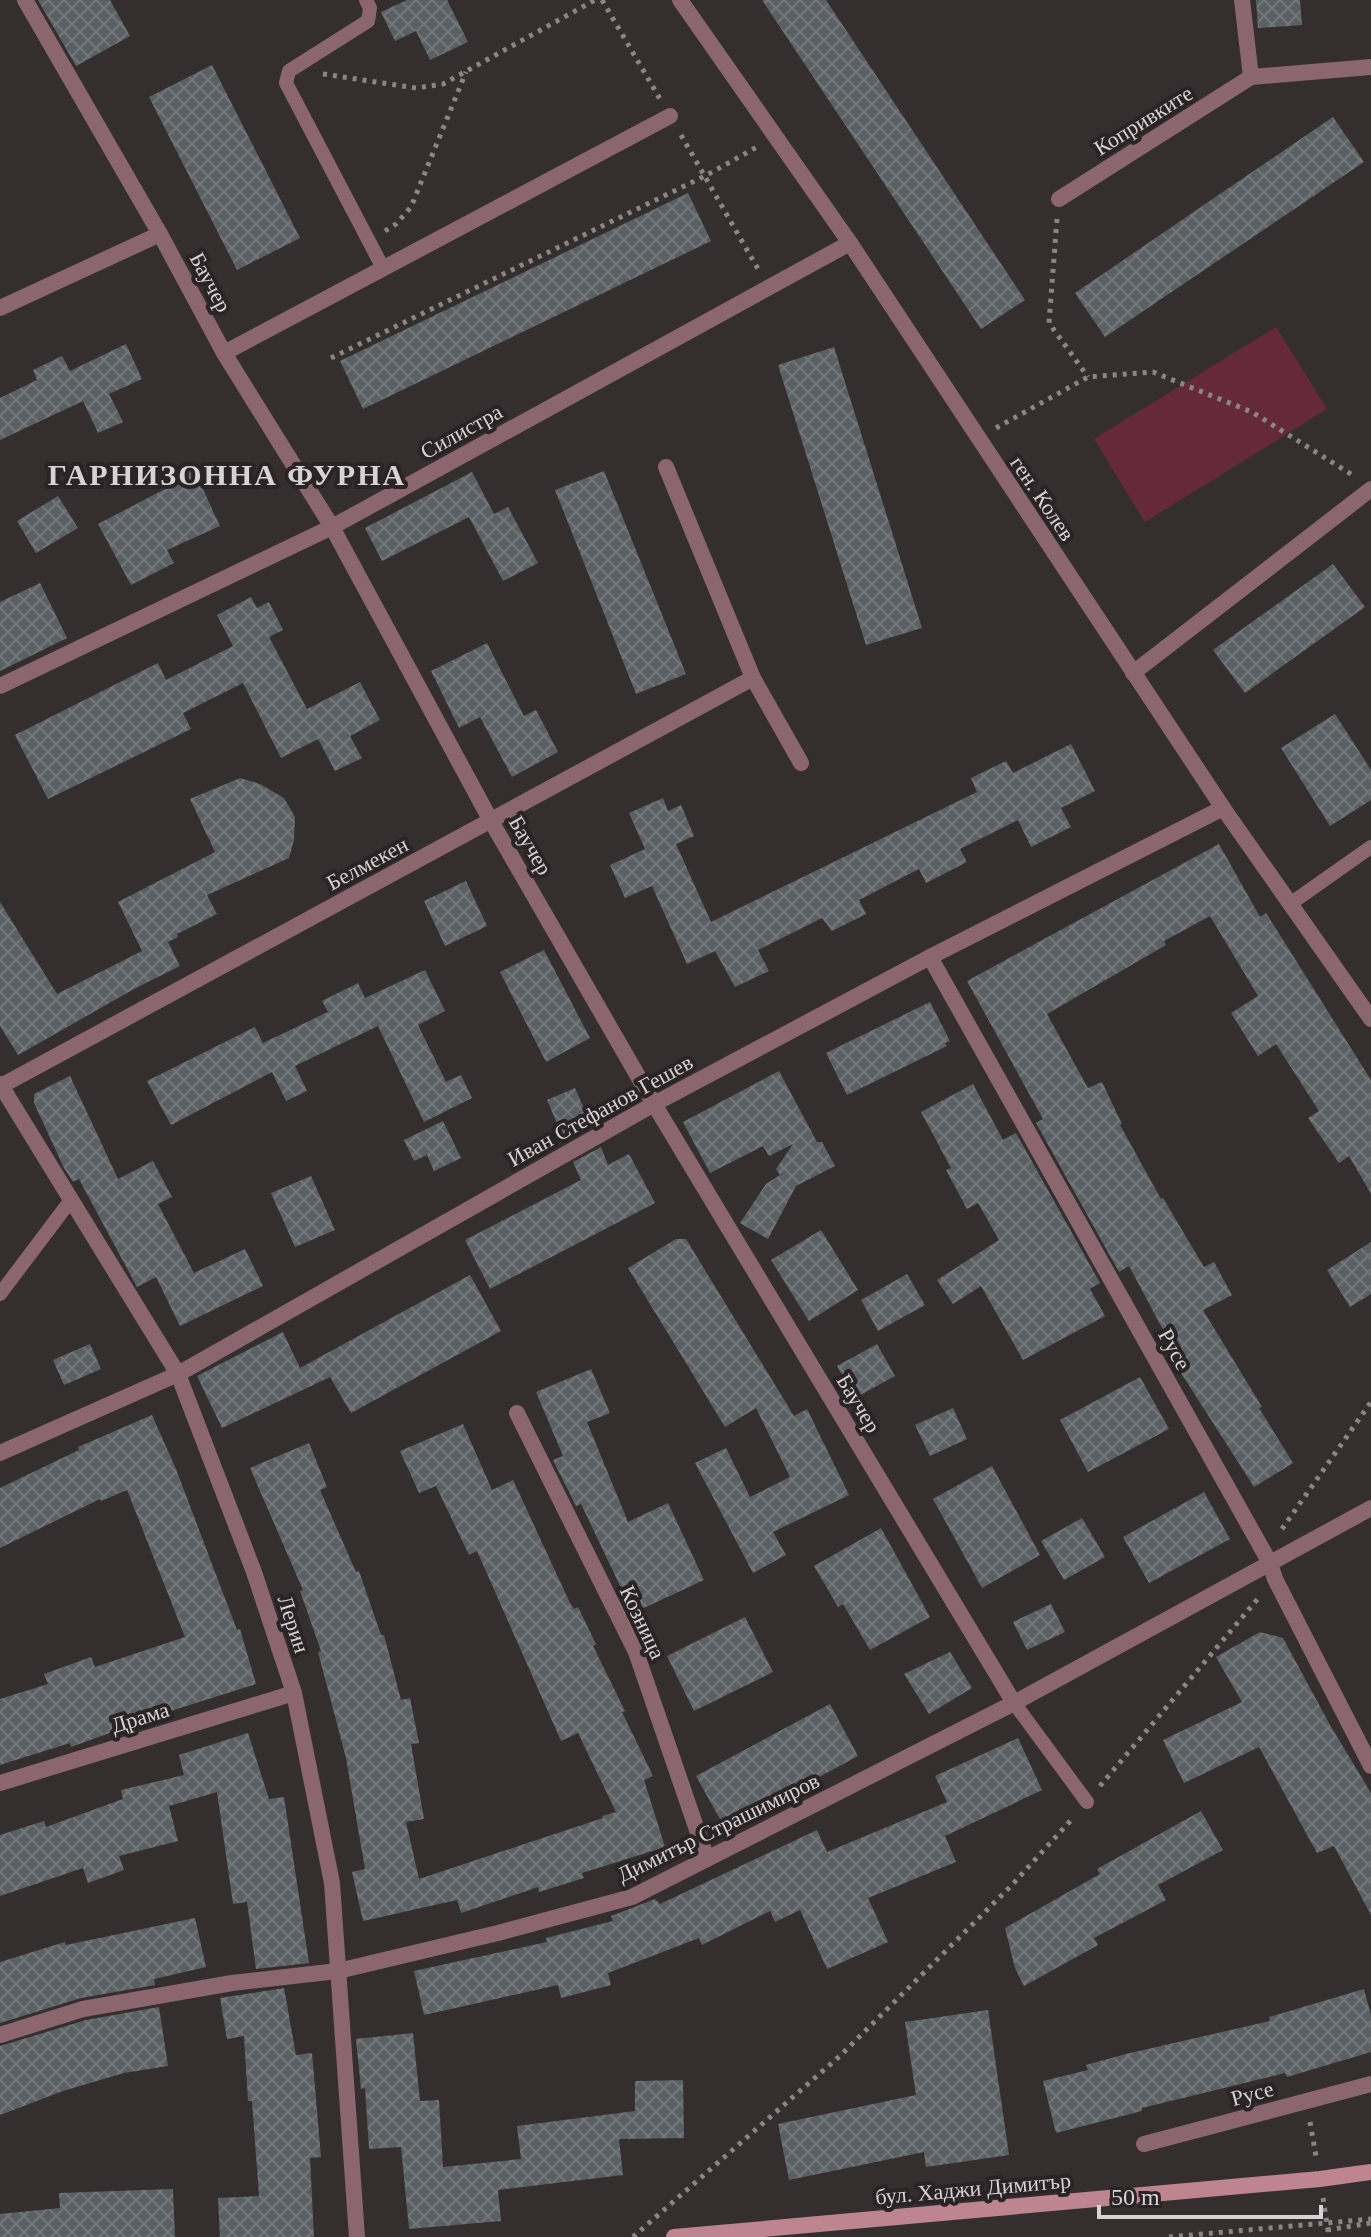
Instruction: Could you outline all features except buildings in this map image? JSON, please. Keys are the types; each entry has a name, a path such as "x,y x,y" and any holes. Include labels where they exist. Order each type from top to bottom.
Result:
{"main road":[{"name":"бул. Хаджи Димитър","path":"674,2237 1371,2172"}],"street":[{"name":"Баучер","path":"25,0 160,234 224,353 332,527 491,821 654,1104 1014,1703"},
{"name":"ген. Колев","path":"680,0 850,243 1223,808 1371,1019"},
{"path":"1242,0 1251,77"},
{"name":"Копривките","path":"1059,199 1251,77 1371,67"},
{"path":"224,353 670,116"},
{"path":"0,308 160,234"},
{"name":"Силистра","path":"0,686 332,527 850,243"},
{"path":"666,467 753,678 801,763"},
{"path":"1133,673 1364,484"},
{"name":"Белмекен","path":"1,1085 753,678"},
{"name":"Иван Стефанов Гешев","path":"0,1453 178,1374 654,1104 930,957 1223,808"},
{"name":"Русе","path":"930,957 1272,1571 1371,1766"},
{"name":"Лерин","path":"1,1085 178,1374 254,1572 294,1693 332,1883 357,2237"},
{"name":"Козница","path":"517,1413 636,1652 707,1859"},
{"name":"Димитър Страшимиров","path":"0,2035 83,2009 232,1983 338,1971 632,1897 1272,1571 1287,1554 1371,1508"},
{"name":"Драма","path":"0,1783 294,1693"},
{"name":"Русе","path":"1144,2144 1371,2084"}],"lane":[{"path":"366,0 370,8 368,21 289,71 286,83 383,268"},
{"path":"1290,904 1371,847"},
{"path":"0,1294 71,1200"},
{"path":"1014,1703 1087,1802"}],"path":[{"path":"306,61 318,74 416,88 443,84 595,0"},
{"path":"602,0 768,287"},
{"path":"369,241 396,224 411,207 467,71"},
{"path":"331,358 705,176 776,137"},
{"path":"1059,199 1049,323 1088,377"},
{"path":"978,439 1088,377 1153,372 1252,412 1364,484"},
{"path":"1287,1554 1281,1531 1371,1402"},
{"path":"633,2237 841,2055 1011,1886 1087,1802 1272,1571"},
{"path":"1307,2101 1316,2156"},
{"path":"1322,2190 1328,2230"},
{"path":"1169,2237 1328,2230 1371,2221"}],"shaded area":[{"path":"1276,327 1327,409 1145,522 1094,439"}],"district":[{"name":"ГАРНИЗОННА ФУРНА","path":"227,475"}]}
